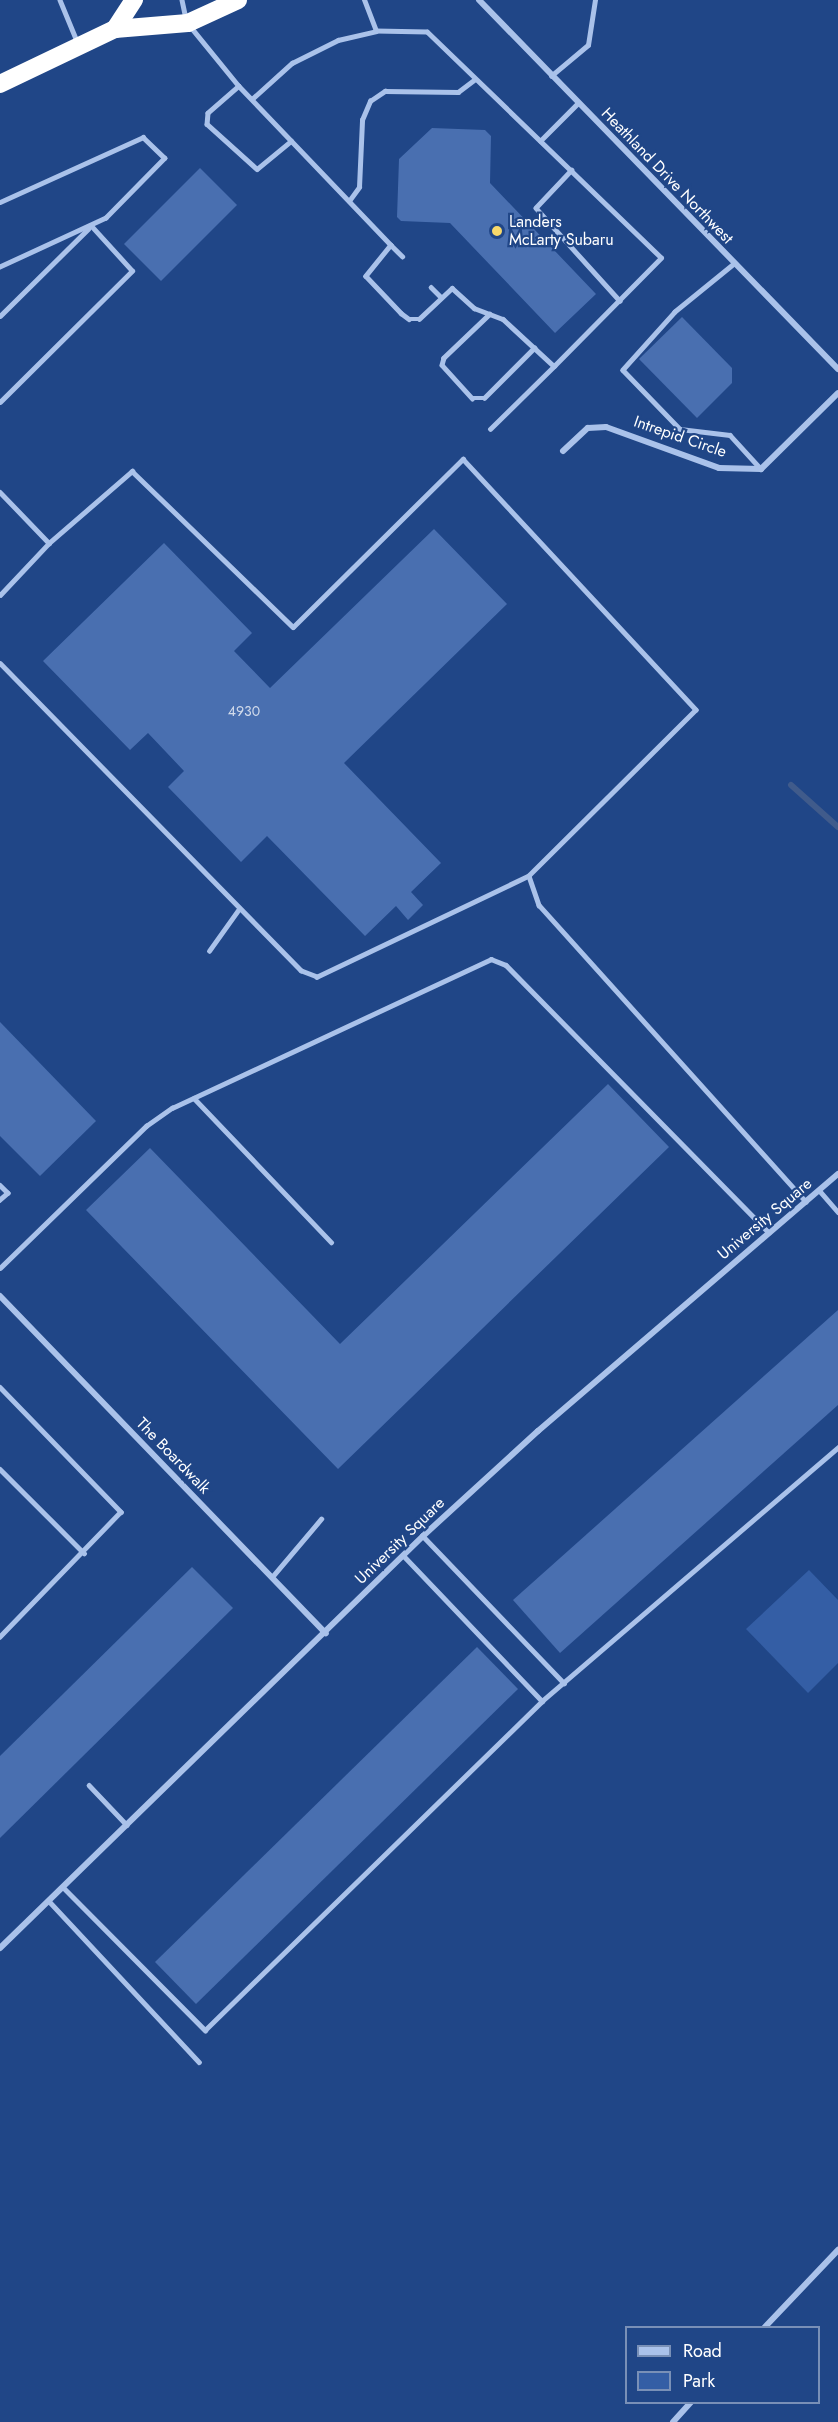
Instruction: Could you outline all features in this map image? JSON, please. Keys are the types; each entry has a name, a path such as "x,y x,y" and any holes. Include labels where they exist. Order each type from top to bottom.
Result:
{"highway":[{"path":"115,29 134,0"},
{"path":"0,84 115,29 188,23 238,0"}],"street":[{"name":"Heathland Drive Northwest","path":"479,0 838,369"},
{"path":"761,469 838,393"},
{"name":"Intrepid Circle","path":"563,451 588,428 606,427 719,468 761,469"},
{"name":"University Square","path":"0,1948 326,1633 423,1536 538,1431 838,1174"},
{"name":"The Boardwalk","path":"0,1296 326,1633"},
{"path":"766,2326 838,2250"},
{"path":"673,2422 691,2404"}],"lane":[{"path":"60,0 79,46"},
{"path":"182,0 188,23 238,86 402,256"},
{"path":"364,0 376,31"},
{"path":"551,76 588,45 595,0"},
{"path":"252,99 292,63 338,40 376,31 427,32 661,258 490,429"},
{"path":"349,201 359,187 362,120 370,102 385,90 458,92 475,79"},
{"path":"238,86 208,114 207,123 257,170 291,141"},
{"path":"540,141 578,103"},
{"path":"0,202 143,136 165,158 106,218 0,267"},
{"path":"572,170 536,208 620,301"},
{"path":"0,316 90,226"},
{"path":"0,402 132,271 90,226"},
{"path":"391,245 366,276 373,286 410,319 419,319 452,288 474,308 503,319 554,366"},
{"path":"734,264 675,312 623,370 680,429 730,435 761,469"},
{"path":"431,287 441,297"},
{"path":"490,314 444,358 442,366 472,398 484,398 534,348"},
{"path":"0,595 49,543 132,471 292,627 462,459 696,710 529,876 317,977 301,971 0,664"},
{"path":"0,492 49,543"},
{"path":"529,876 539,905 806,1202"},
{"path":"209,951 239,909"},
{"path":"0,1268 146,1126 194,1098 491,959 506,966 769,1233"},
{"path":"194,1098 331,1242"},
{"path":"0,1185 8,1193 0,1200"},
{"path":"819,1190 838,1212"},
{"path":"0,1387 122,1512 0,1637"},
{"path":"63,1887 205,2030 542,1701 838,1447"},
{"path":"0,1469 84,1553"},
{"path":"272,1577 321,1519"},
{"path":"423,1536 564,1683"},
{"path":"403,1555 542,1701"},
{"path":"89,1785 127,1825"},
{"path":"49,1901 200,2062"}],"green space":[{"path":"809,1570 838,1600 838,1663 808,1693 746,1629"}],"building":[{"name":"Landers McLarty Subaru","path":"432,128 485,130 491,136 490,183 596,294 555,333 450,223 401,221 397,217 399,159"},
{"path":"200,168 237,205 161,281 124,244"},
{"path":"682,317 732,368 732,383 697,418 639,359"},
{"path":"434,529 507,604 344,763 441,863 411,892 423,905 408,920 396,906 365,936 267,836 241,862 168,787 184,771 148,733 130,750 43,661 164,543 252,633 234,651 270,688"},
{"path":"0,1022 96,1121 40,1176 0,1136"},
{"path":"608,1084 669,1147 338,1469 86,1210 150,1148 340,1344"},
{"path":"838,1310 838,1405 560,1653 513,1600"},
{"path":"192,1567 233,1608 0,1838 0,1756"},
{"path":"477,1647 518,1689 196,2004 155,1962"}],"waterway":[{"path":"791,785 838,827"}],"place":[{"name":"Landers McLarty Subaru","path":"497,231"}]}
